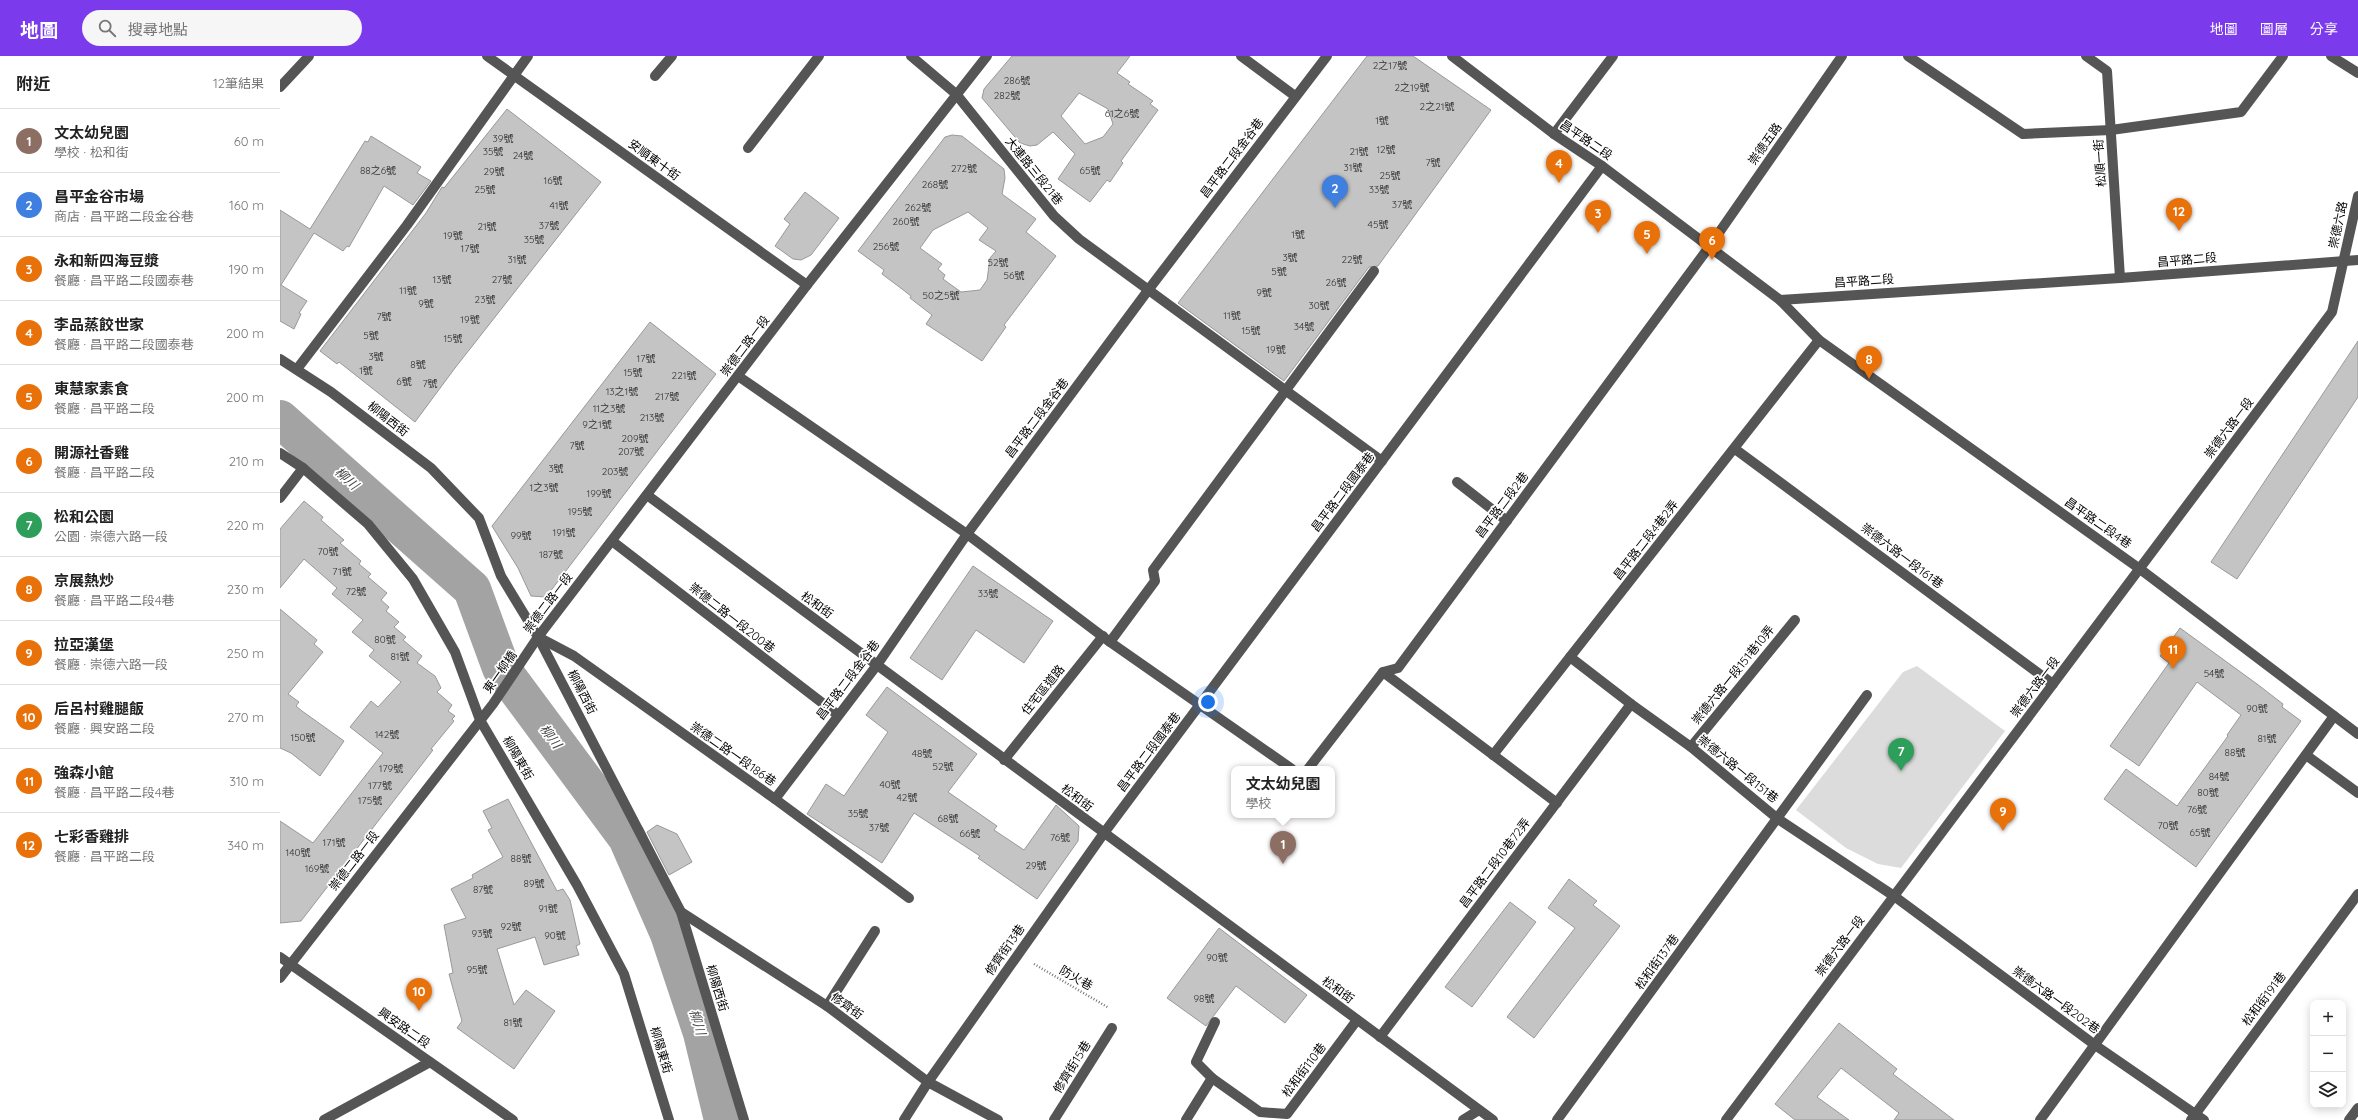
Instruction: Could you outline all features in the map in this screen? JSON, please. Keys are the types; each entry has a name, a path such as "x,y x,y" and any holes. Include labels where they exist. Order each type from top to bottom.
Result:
{"street":[{"path":"280,88 309,56"},
{"name":"安順東十街","path":"487,56 807,285"},
{"path":"297,369 407,225 528,56"},
{"path":"656,76 672,56"},
{"path":"748,148 819,56"},
{"name":"大連路三段21巷","path":"911,56 956,94 1054,216 1079,239 1382,461"},
{"name":"崇德二路一段","path":"528,654 538,637 807,285 987,56"},
{"path":"1241,56 1295,96"},
{"name":"昌平路二段金谷巷","path":"775,799 877,665 967,534 1149,289 1327,56"},
{"name":"昌平路二段","path":"1453,56 1554,134 1602,166 1780,300 2120,278 2358,260"},
{"path":"1554,134 1613,56"},
{"name":"崇德五路","path":"1710,247 1842,56"},
{"path":"1908,56 2023,134 2111,130 2241,112 2282,56"},
{"name":"松順一街","path":"2086,56 2107,71 2120,278"},
{"path":"2331,56 2358,73"},
{"name":"昌平路二段國泰巷","path":"1104,834 1602,166"},
{"name":"崇德六路","path":"2344,260 2358,196"},
{"name":"昌平路二段2巷","path":"1310,766 1383,672 1398,668 1710,247"},
{"name":"崇德六路一段","path":"1726,1120 2332,312 2344,260"},
{"name":"住宅區道路","path":"1004,760 1155,581 1153,570 1287,391 1374,271"},
{"name":"昌平路二段4巷","path":"1780,300 1819,340 2140,569 2358,734"},
{"name":"昌平路二段4巷2弄","path":"1493,755 1735,449 1819,340"},
{"name":"柳陽西街","path":"280,359 297,369 348,405 430,468 478,518 501,576 538,637 681,912 744,1120"},
{"path":"738,376 967,534 1199,706 1288,766"},
{"name":"崇德六路一段161巷","path":"1735,449 2053,684"},
{"name":"柳陽東街","path":"280,454 303,468 368,524 413,579 455,652 480,720 577,885 624,974 669,1120"},
{"path":"280,498 303,468"},
{"path":"1458,482 1507,521"},
{"name":"松和街","path":"647,495 1493,1120"},
{"name":"崇德二路一段200巷","path":"612,541 838,715"},
{"name":"崇德六路一段151巷10弄","path":"1691,747 1795,620"},
{"name":"崇德二路一段186巷","path":"538,637 574,656 775,799 908,898"},
{"name":"東一柳橋","path":"493,704 528,654"},
{"name":"崇德六路一段151巷","path":"1570,657 1631,704 1691,747 1778,819 1894,896"},
{"path":"1383,672 1557,803"},
{"name":"松和街137巷","path":"1557,1120 1867,695"},
{"name":"崇德二路一段","path":"280,978 493,704"},
{"name":"昌平路二段10巷72弄","path":"1380,1037 1631,704"},
{"path":"2040,1120 2334,716"},
{"path":"2306,755 2358,793"},
{"name":"修齊街13巷","path":"904,1120 928,1082 1104,834"},
{"name":"松和街191巷","path":"2193,1117 2358,894"},
{"name":"崇德六路一段202巷","path":"1894,896 2193,1117 2204,1120"},
{"name":"修齊街","path":"681,912 826,1006 928,1082 998,1120"},
{"path":"826,1006 875,931"},
{"name":"興安路二段","path":"280,957 513,1120"},
{"name":"松和街110巷","path":"1212,1078 1260,1112 1287,1114 1357,1020"},
{"path":"1186,1120 1212,1078 1196,1062 1215,1022"},
{"name":"修齊街15巷","path":"1054,1120 1112,1028"},
{"path":"324,1120 430,1062"},
{"path":"2349,1120 2358,1108"},
{"path":"1463,1120 1479,1110"}],"path":[{"name":"防火巷","path":"1034,964 1109,1008"}],"shaded area":[{"path":"1917,666 2005,731 1901,868 1878,864 1846,848 1796,810 1903,672"}],"building":[{"path":"1012,56 1130,56 1117,73 1130,82 1128,84 1153,101 1150,104 1158,110 1121,161 1123,163 1110,182 1107,180 1090,202 1058,179 1075,154 1053,132 1037,145 1030,146 1020,143 982,98 984,89","holes":["1079,93 1108,109 1113,124 1103,137 1085,144 1061,116"]},
{"path":"1367,56 1413,56 1491,110 1378,266 1369,267 1284,381 1178,303"},
{"path":"507,109 601,182 455,368 415,422 339,362 337,364 320,351 426,213 442,187 444,188"},
{"path":"952,135 962,136 1004,169 1005,178 1002,194 1036,219 1026,232 1056,256 1004,325 1006,327 982,361 926,324 932,315 910,298 911,296 882,274 884,270 858,251 945,137","holes":["968,212 988,228 979,240 996,251 990,258 987,280 980,290 961,292 943,279 945,275 938,269 942,264 920,248 933,230"]},
{"path":"371,136 421,167 417,173 431,181 413,205 384,186 349,247 347,246 343,251 314,233 281,285 307,301 299,313 301,314 294,329 280,321 280,210 310,229 365,141 368,142"},
{"path":"805,192 839,218 811,255 801,260 793,259 775,246 790,224 784,219"},
{"path":"650,322 716,374 546,597 531,596 518,568 492,526"},
{"path":"2358,341 2358,397 2237,579 2211,562"},
{"path":"304,501 323,517 321,520 344,540 340,543 361,561 359,564 371,574 368,577 387,593 381,600 389,607 386,611 399,622 394,627 406,637 403,640 422,656 417,663 435,676 441,688 437,692 452,705 448,711 455,716 452,719 454,721 431,749 433,750 301,921 280,923 280,821 313,843 383,753 350,727 371,701 378,707 401,682 369,656 374,650 352,632 363,620 332,594 337,588 304,559 280,588 280,529"},
{"path":"973,566 1053,621 1024,663 976,630 942,680 910,658"},
{"path":"280,609 317,640 314,644 323,652 288,694 299,702 296,706 344,741 320,776 291,753 280,748"},
{"path":"2180,628 2257,684 2283,704 2282,707 2301,721 2196,867 2104,799 2126,769 2177,806 2228,736 2227,735 2241,715 2197,682 2139,766 2110,746 2169,663 2160,656"},
{"path":"887,687 977,754 948,792 997,826 994,830 1024,850 1056,805 1079,826 1078,841 1037,899 978,858 980,856 914,813 882,863 807,814 826,784 844,796 888,732 866,715"},
{"path":"508,799 557,891 563,889 570,900 580,944 576,946 579,955 544,965 535,937 497,949 514,1005 526,990 555,1011 514,1069 457,1028 462,1021 449,974 453,973 444,925 466,918 451,889 473,878 472,875 503,857 488,830 492,828 483,811"},
{"path":"657,825 677,834 692,862 669,875 647,832"},
{"path":"1569,879 1597,901 1593,905 1620,926 1534,1038 1507,1017 1575,928 1548,908"},
{"path":"1510,902 1536,922 1472,1007 1445,987"},
{"path":"1219,928 1307,995 1285,1023 1236,986 1206,1026 1167,998"},
{"path":"1839,1023 1897,1069 1893,1074 1954,1120 1894,1120 1899,1113 1841,1068 1817,1097 1849,1120 1795,1120 1775,1104"}],"waterway":[{"name":"柳川","path":"280,419 472,589 501,668 627,838 669,934 702,1033 723,1120"}],"place":[{"name":"李品蒸餃世家","path":"1559,183"},
{"name":"昌平金谷市場","path":"1335,208"},
{"name":"七彩香雞排","path":"2179,231"},
{"name":"永和新四海豆漿","path":"1598,233"},
{"name":"東慧家素食","path":"1647,254"},
{"name":"開源社香雞","path":"1712,260"},
{"name":"京展熱炒","path":"1869,379"},
{"name":"強森小館","path":"2173,669"},
{"name":"松和公園","path":"1901,771"},
{"name":"拉亞漢堡","path":"2003,831"},
{"name":"文太幼兒園","path":"1283,864"},
{"name":"后呂村雞腿飯","path":"419,1011"}]}
